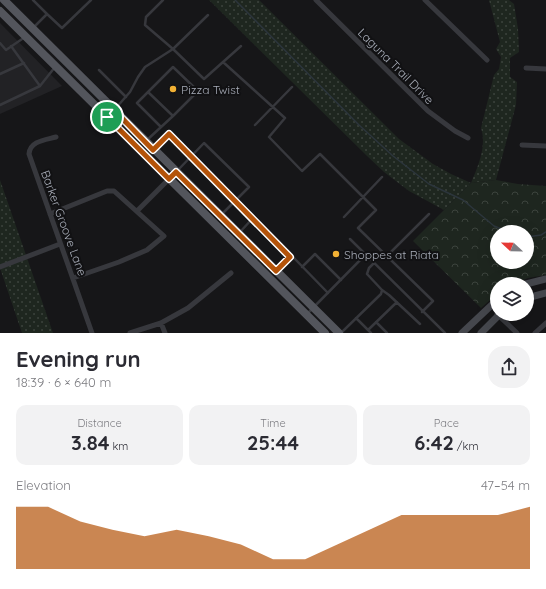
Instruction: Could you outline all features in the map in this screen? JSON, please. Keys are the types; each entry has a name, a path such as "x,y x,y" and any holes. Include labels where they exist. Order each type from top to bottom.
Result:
{"main road":[{"path":"4,0 153,150 340,333"},
{"path":"0,11 325,333"},
{"path":"26,37 32,29"},
{"path":"107,117 114,110"},
{"path":"230,239 238,233"}],"street":[{"name":"Laguna Trail Drive","path":"317,0 428,111 442,122 468,138"},
{"path":"425,0 487,60"},
{"path":"526,68 546,69"},
{"name":"Barker Groove Lane","path":"56,137 32,145 28,154 92,333"},
{"path":"522,145 546,146"},
{"path":"137,211 176,172"},
{"path":"50,214 107,191 114,191 164,236 147,250 119,262 73,278"},
{"path":"0,267 60,244"},
{"path":"130,333 161,323 188,308 231,273"},
{"path":"534,282 546,279"},
{"path":"534,296 546,293"},
{"path":"462,333 489,306"},
{"path":"481,333 492,321"},
{"path":"505,321 517,333"},
{"path":"161,323 165,333"},
{"path":"535,333 546,323"}],"lane":[{"path":"33,0 62,28 91,0"},
{"path":"163,0 146,17 145,25 173,49 204,79 240,46"},
{"path":"32,29 47,14"},
{"path":"114,110 130,92 145,67 173,49 208,16"},
{"path":"0,43 6,50 26,37"},
{"path":"11,46 40,86"},
{"path":"223,62 285,118 269,137 302,171 320,154 376,210 358,228 433,301 422,312"},
{"path":"0,74 24,63"},
{"path":"0,105 40,86 55,66"},
{"path":"145,142 173,116 198,91 173,67 137,103 161,127"},
{"path":"99,70 126,97"},
{"path":"256,126 292,87"},
{"path":"148,92 173,116"},
{"path":"153,150 169,134 236,200 290,257 294,258 328,293"},
{"path":"176,172 204,143 249,187 220,215"},
{"path":"344,217 382,177"},
{"path":"387,256 429,214"},
{"path":"238,233 253,218"},
{"path":"350,239 422,312 445,333"},
{"path":"302,267 315,254 341,280"},
{"path":"306,315 366,254"},
{"path":"276,271 290,257"},
{"path":"374,263 369,268 367,274 382,290 420,324"},
{"path":"340,333 381,294 382,290"},
{"path":"368,330 397,302"},
{"path":"356,318 371,333"},
{"path":"376,322 387,333"}],"shaded area":[{"path":"0,23 62,86 0,114"}],"green space":[{"path":"209,0 259,0 399,139 433,164 471,183 444,210 409,191 384,172 366,155"},
{"path":"489,0 509,0 514,4 518,29 519,52 510,58 510,77 517,82 516,105 496,180 471,183 481,156 483,135 481,128 494,75 499,69 501,57 496,49 500,42"},
{"path":"0,180 53,333 22,333 0,268"},
{"path":"496,180 518,184 546,186 546,275 534,277 490,277 490,300 481,308 413,241 471,183"}],"waterway":[{"path":"235,0 359,125 393,156 429,184 463,200 493,225"},
{"path":"534,236 541,235 546,232"}],"place":[{"name":"Pizza Twist","path":"173,89"},
{"name":"Shoppes at Riata","path":"336,254"}],"route":[{"path":"114,110 153,150 169,134 236,200 290,257 276,271 176,172 169,179 107,117 114,110"}]}
